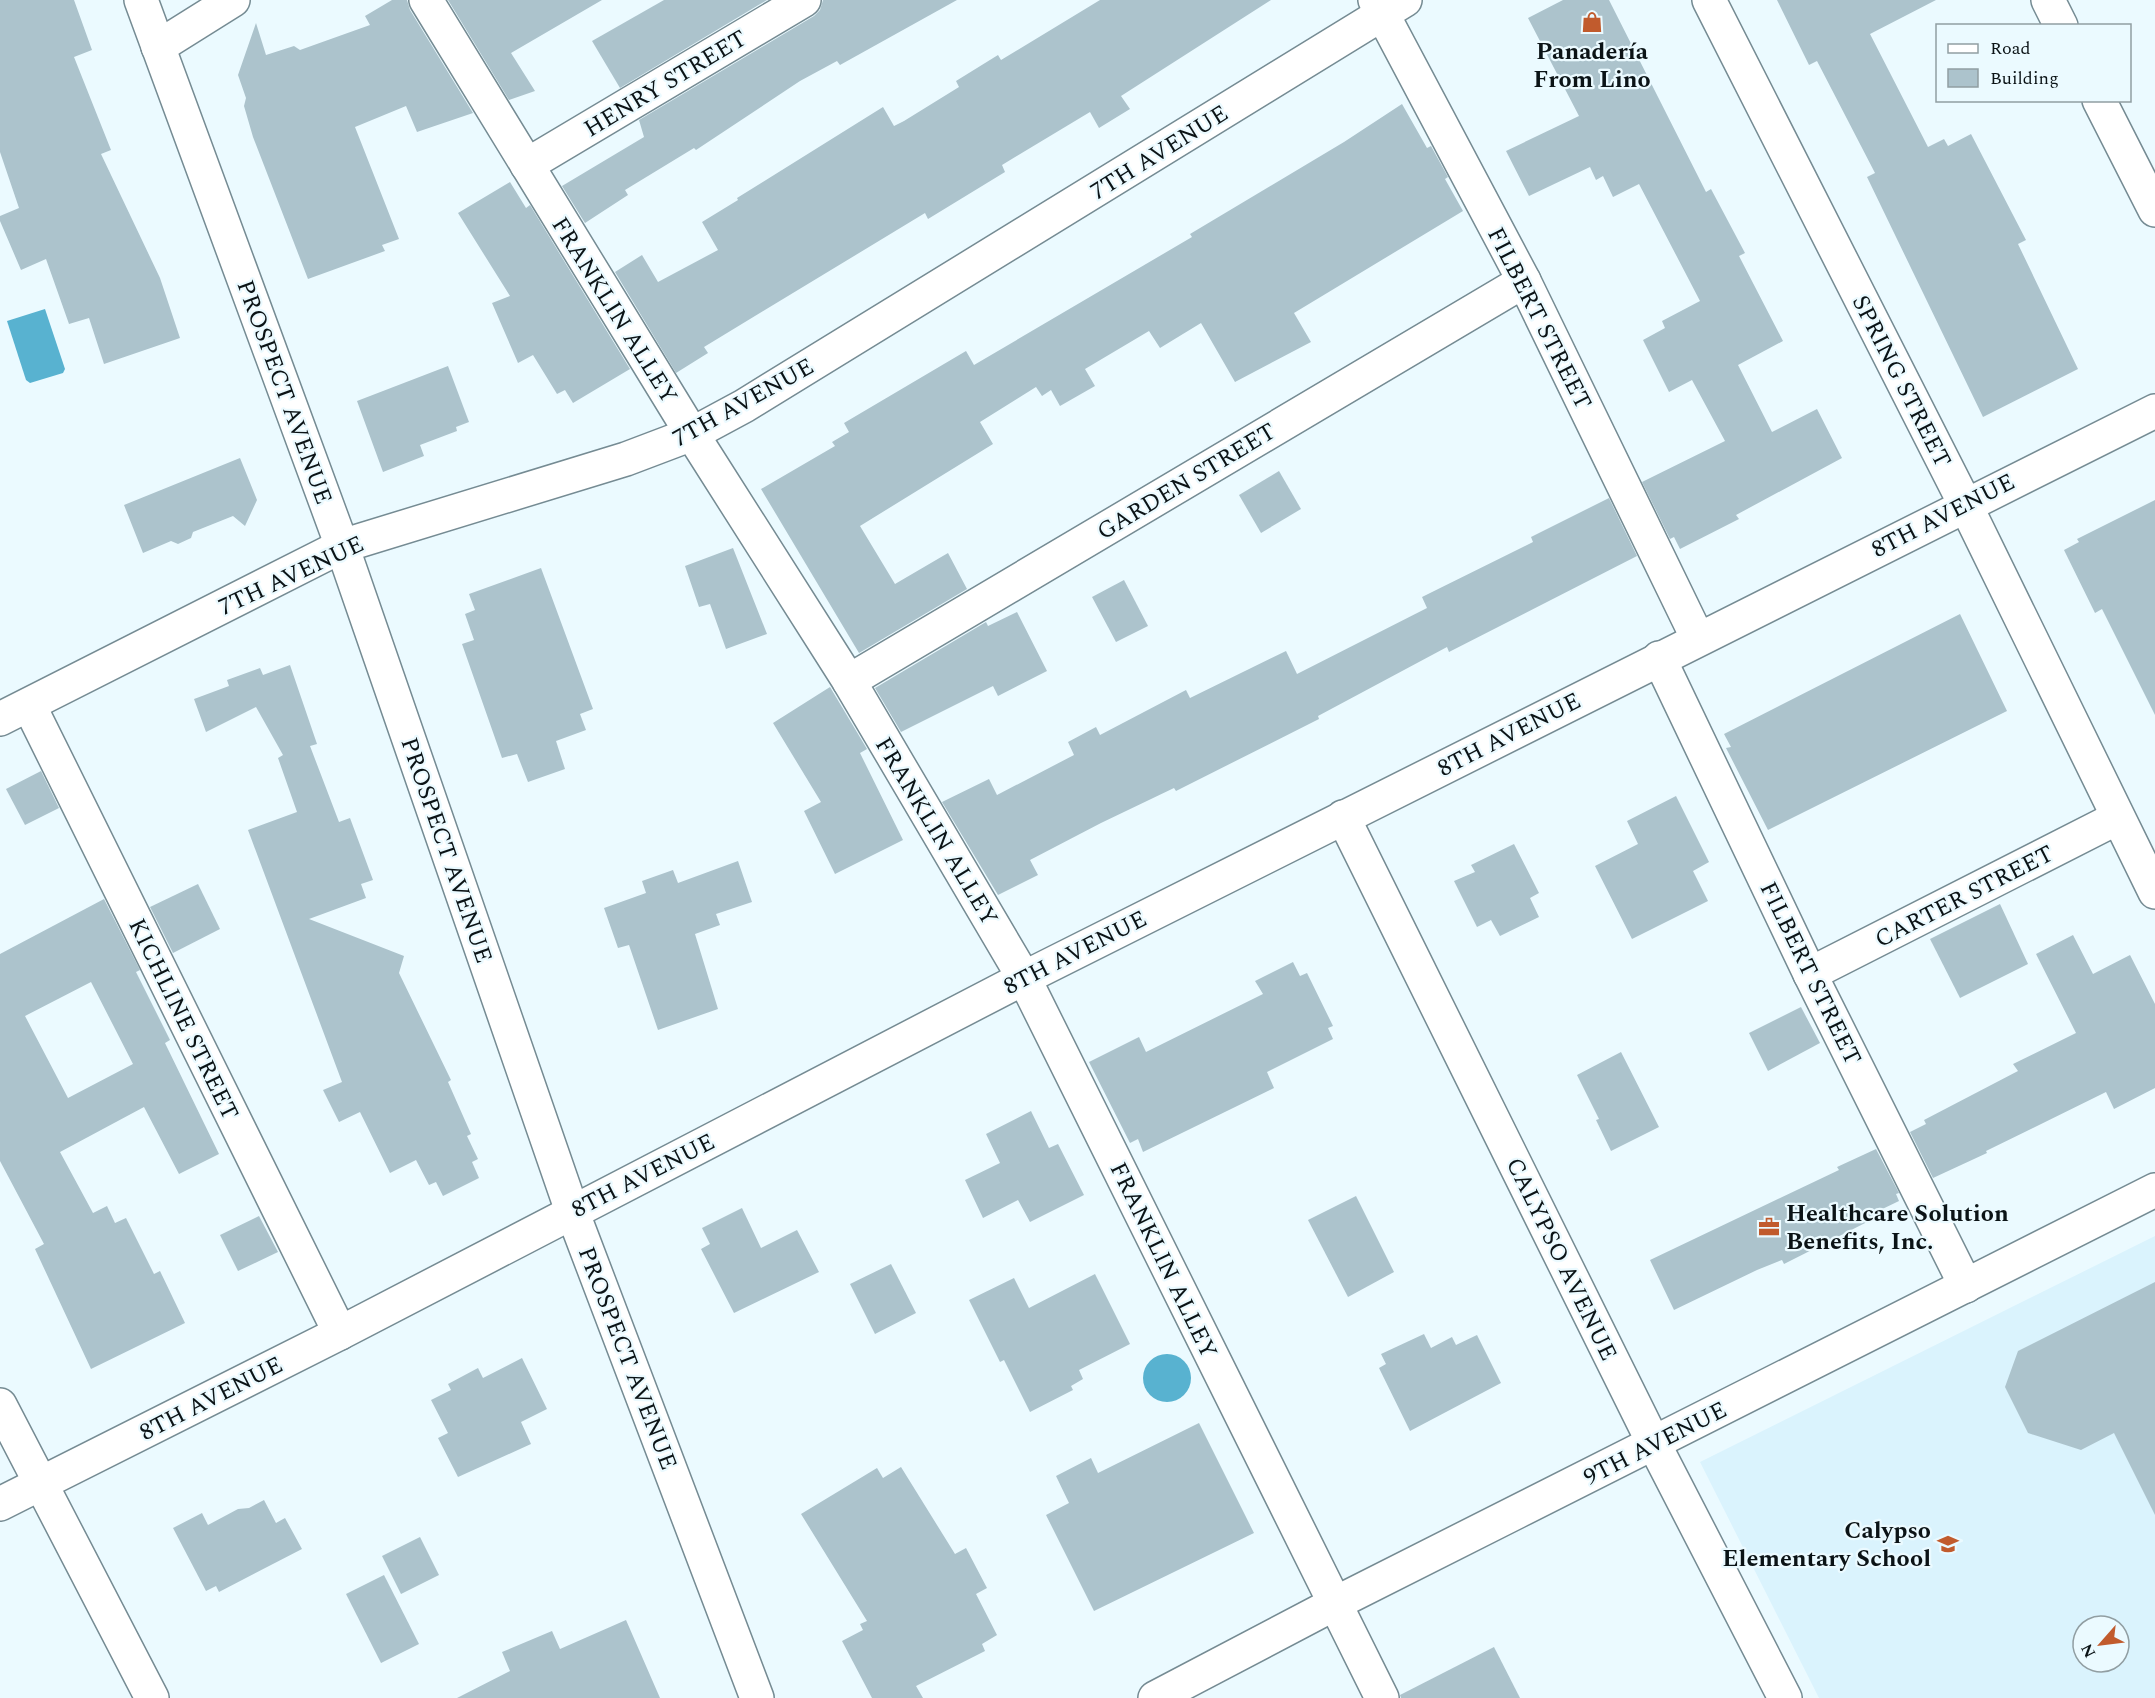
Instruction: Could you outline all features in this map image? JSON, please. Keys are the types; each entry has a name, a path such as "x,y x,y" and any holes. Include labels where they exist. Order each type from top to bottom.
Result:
{"street":[{"name":"PROSPECT AVENUE","path":"141,0 342,546 572,1211 757,1698"},
{"path":"158,47 233,0"},
{"name":"FRANKLIN ALLEY","path":"426,0 692,435 849,681 1024,978 1382,1698"},
{"name":"HENRY STREET","path":"527,165 804,0"},
{"name":"SPRING STREET","path":"1709,0 1965,504 2155,892"},
{"path":"2048,0 2060,24"},
{"name":"FILBERT STREET","path":"1388,5 1698,639"},
{"name":"7TH AVENUE","path":"0,719 342,546 626,459 692,435 744,406 1388,5"},
{"path":"2100,102 2155,210"},
{"name":"GARDEN STREET","path":"849,681 1524,281"},
{"name":"8TH AVENUE","path":"0,1504 340,1333 1024,978 1965,504 2155,411"},
{"name":"FILBERT STREET","path":"1659,658 1810,974 1966,1286"},
{"name":"KICHLINE STREET","path":"29,705 340,1333"},
{"name":"CALYPSO AVENUE","path":"1343,817 1654,1444 1785,1698"},
{"name":"CARTER STREET","path":"1810,974 2117,818"},
{"name":"9TH AVENUE","path":"1155,1698 1335,1604 2155,1190"},
{"path":"0,1405 152,1698"}],"shaded area":[{"name":"Calypso Elementary School","path":"2155,1236 2155,1698 1819,1698 1700,1462"}],"water":[{"path":"45,309 65,369 63,373 30,383 26,380 7,321"},
{"path":"1162,1354 1172,1354 1184,1361 1191,1373 1191,1383 1184,1395 1172,1402 1162,1402 1147,1391 1143,1383 1143,1373 1154,1358"}],"building":[{"path":"0,0 74,0 92,50 74,57 111,150 101,154 160,278 180,338 104,364 89,318 69,324 46,259 21,270 0,221 0,216 19,208 0,152"},
{"path":"392,0 407,0 410,10 473,113 417,132 406,106 355,127 399,239 382,245 385,251 308,279 253,137 244,106 246,98 238,75 256,23 266,55 294,46 300,50 370,25 365,16"},
{"path":"448,0 602,0 511,53 535,91 509,100"},
{"path":"664,0 767,0 620,88 592,41"},
{"path":"823,0 957,0 840,65 837,61 800,81 696,150 694,148 625,190 628,195 585,223 562,186 644,137 639,120 814,16 820,10"},
{"path":"1100,0 1271,0 1121,96 1130,109 1099,128 1090,112 1002,165 1005,172 928,219 925,213 704,347 708,353 676,373 615,272 642,255 658,282 718,250 702,222 738,200 737,198 883,107 894,126 904,121 959,87 956,81 998,55 1001,60"},
{"path":"1563,0 1609,0 1706,192 1711,189 1745,253 1739,256 1783,341 1738,365 1772,432 1817,409 1842,458 1736,515 1739,519 1680,549 1674,537 1670,539 1642,482 1725,441 1692,380 1669,392 1643,340 1665,328 1662,321 1700,301 1639,184 1613,197 1603,176 1596,180 1590,167 1529,196 1506,151 1579,116 1528,18"},
{"path":"1777,0 1936,0 1870,34 1928,147 1944,139 1948,146 1971,134 2026,240 2018,244 2078,369 1983,417 1867,177 1875,173 1817,61 1809,65"},
{"path":"1402,104 1427,148 1431,146 1448,177 1445,179 1463,211 1294,313 1311,342 1235,382 1201,323 1160,348 1149,331 1085,369 1095,386 1060,406 1051,390 1042,396 1036,387 980,422 993,444 860,526 895,584 948,553 967,589 859,653 761,489 835,446 832,442 849,432 844,423 966,351 974,365 1192,237 1190,234 1344,142"},
{"path":"510,182 526,208 530,205 630,369 573,403 565,390 557,394 533,355 518,363 492,303 510,296 458,213"},
{"path":"448,366 469,422 456,427 457,431 420,445 424,456 383,472 357,401"},
{"path":"240,458 257,500 245,526 233,516 193,532 191,538 178,544 171,541 143,553 124,505"},
{"path":"1279,471 1301,509 1261,533 1239,495"},
{"path":"1609,498 1637,556 1449,652 1447,647 1318,716 1319,719 1176,791 1174,788 1101,823 1030,860 1038,875 998,895 942,802 989,779 997,795 1074,755 1068,742 1096,727 1100,735 1186,690 1190,698 1286,651 1297,674 1427,608 1422,597 1533,542 1531,537"},
{"path":"2155,500 2155,715 2102,609 2095,613 2064,550 2079,542 2077,539"},
{"path":"733,548 767,634 726,649 710,604 699,607 685,566"},
{"path":"541,568 593,709 580,714 586,730 556,741 565,769 528,782 517,754 502,758 462,644 474,640 465,614 475,610 469,594"},
{"path":"1124,580 1148,626 1116,642 1092,597"},
{"path":"1017,612 1047,671 998,696 993,686 901,732 875,688 986,622 988,626"},
{"path":"1960,614 2007,711 1768,830 1726,748 1731,747 1724,734"},
{"path":"290,665 317,744 310,746 339,822 350,818 373,880 361,884 366,898 309,919 404,956 399,973 451,1080 448,1082 471,1134 467,1136 478,1159 472,1162 479,1178 443,1196 436,1182 429,1185 416,1160 390,1173 360,1112 339,1122 323,1090 342,1082 248,830 297,812 278,758 283,755 256,707 206,732 194,699 229,686 227,680 260,668 263,675"},
{"path":"830,687 867,749 860,753 903,840 835,874 804,811 821,802 773,723"},
{"path":"41,771 59,808 25,825 6,789"},
{"path":"1676,796 1709,862 1693,871 1708,901 1632,939 1595,866 1638,844 1627,821"},
{"path":"1514,844 1539,893 1530,898 1539,917 1500,936 1491,920 1477,927 1454,881 1475,872 1471,865"},
{"path":"738,861 752,902 716,914 720,925 695,934 718,1009 658,1030 629,945 618,948 604,908 646,893 642,881 673,870 678,883"},
{"path":"198,884 220,929 173,953 150,907"},
{"path":"104,899 140,970 136,972 170,1040 165,1043 219,1154 179,1174 144,1107 60,1152 93,1213 107,1206 115,1223 126,1218 154,1274 160,1271 185,1323 91,1369 35,1249 44,1244 0,1161 0,954","holes":["91,982 133,1064 68,1098 25,1016"]},
{"path":"2000,904 2028,964 1960,998 1930,939"},
{"path":"2073,935 2093,974 2130,955 2155,1004 2155,1088 2114,1109 2106,1092 1933,1178 1910,1132 1926,1124 1924,1120 2018,1071 2013,1064 2076,1033 2036,954"},
{"path":"1293,962 1300,976 1307,973 1333,1026 1328,1028 1333,1039 1267,1072 1274,1088 1143,1152 1138,1139 1130,1143 1089,1062 1139,1037 1146,1052 1263,994 1255,981"},
{"path":"1801,1007 1820,1043 1768,1071 1749,1033"},
{"path":"1621,1052 1659,1127 1611,1151 1596,1120 1599,1119 1577,1075"},
{"path":"1031,1111 1049,1148 1058,1144 1084,1195 1030,1222 1018,1200 983,1218 965,1180 1000,1163 986,1134"},
{"path":"1876,1149 1899,1193 1896,1194 1899,1201 1872,1214 1875,1218 1784,1264 1782,1260 1757,1270 1674,1310 1650,1260 1839,1170 1837,1167"},
{"path":"1356,1196 1394,1272 1348,1297 1308,1220"},
{"path":"742,1208 761,1248 797,1230 819,1272 734,1313 701,1249 710,1244 702,1228"},
{"path":"259,1216 278,1252 238,1271 220,1235"},
{"path":"891,1264 916,1313 875,1334 850,1284"},
{"path":"1095,1274 1130,1344 1079,1370 1083,1379 1071,1386 1073,1390 1030,1412 1004,1360 1000,1362 969,1300 1014,1278 1029,1308"},
{"path":"2155,1282 2155,1515 2114,1433 2081,1450 2028,1433 2005,1387 2018,1351"},
{"path":"1424,1334 1431,1348 1452,1337 1456,1345 1477,1335 1501,1383 1410,1431 1379,1368 1386,1364 1381,1354"},
{"path":"522,1358 547,1409 521,1422 531,1444 458,1477 438,1438 448,1433 431,1400 451,1390 448,1384 478,1368 483,1378"},
{"path":"1199,1423 1254,1533 1094,1611 1046,1515 1069,1503 1056,1476 1091,1458 1098,1473"},
{"path":"901,1467 955,1554 966,1548 987,1588 976,1594 997,1635 982,1644 985,1651 916,1686 923,1698 872,1698 842,1641 863,1630 860,1624 867,1621 801,1514 877,1468 883,1478"},
{"path":"264,1500 276,1523 285,1518 302,1549 219,1592 216,1586 206,1591 173,1528 202,1513 208,1525 238,1509 249,1508"},
{"path":"420,1537 439,1575 401,1594 382,1556"},
{"path":"384,1575 419,1644 381,1663 346,1594"},
{"path":"626,1620 660,1698 457,1698 510,1671 502,1652 552,1631 560,1649"},
{"path":"1494,1647 1520,1698 1401,1698 1400,1695"}],"place":[{"name":"Panadería From Lino","path":"1592,22"},
{"name":"Healthcare Solution Benefits, Inc.","path":"1769,1227"},
{"name":"Calypso Elementary School","path":"1948,1544"}]}
